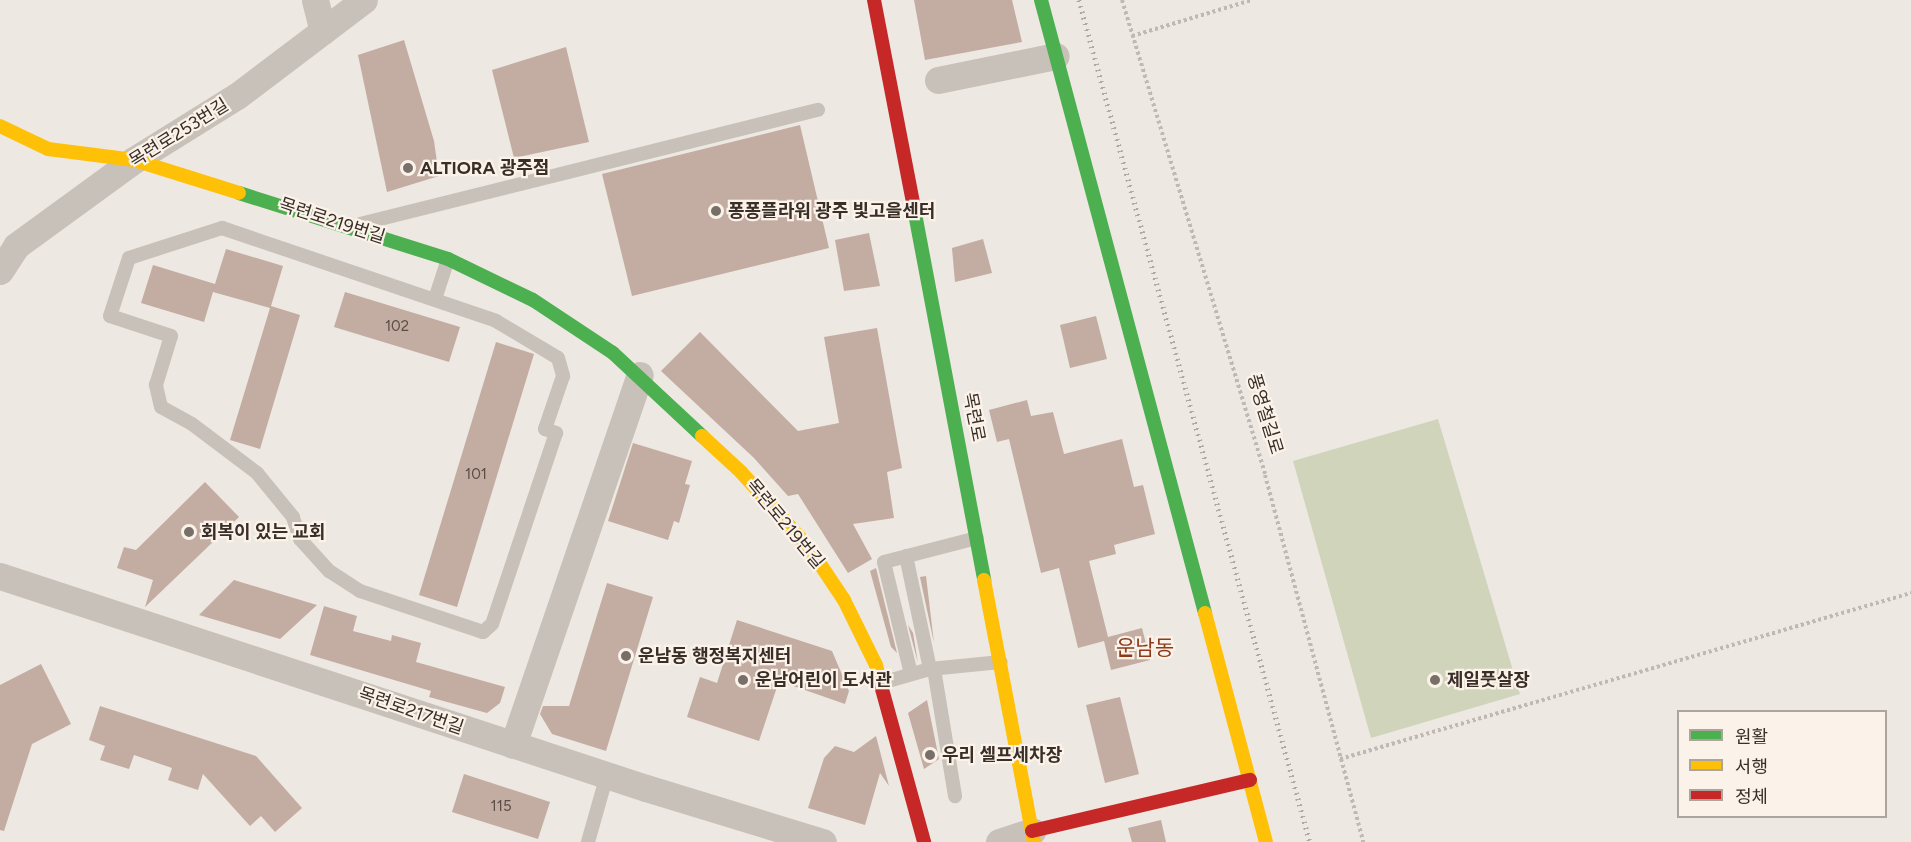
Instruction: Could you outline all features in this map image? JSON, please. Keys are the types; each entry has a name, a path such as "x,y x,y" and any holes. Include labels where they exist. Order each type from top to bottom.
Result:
{"street":[{"path":"315,0 323,31"},
{"name":"목련로253번길","path":"0,271 16,246 134,160 237,96 364,0"},
{"name":"목련로","path":"874,0 1033,837"},
{"path":"1041,0 1266,842"},
{"path":"938,80 1056,56"},
{"name":"목련로219번길","path":"0,126 48,149 134,160 350,226 448,259 533,300 588,334 640,375 741,472 810,549 844,600 881,683 924,842"},
{"path":"513,745 640,375"},
{"name":"목련로217번길","path":"0,576 513,745 823,842"},
{"path":"999,842 1033,837 1250,780"}],"lane":[{"path":"350,226 818,110"},
{"path":"222,228 435,298 496,321 541,345 558,358 563,376 545,429 556,433 492,624 483,632 360,591 329,571 300,539 293,516 257,473 192,424 161,407 156,385 171,336 110,316 129,258 222,228"},
{"path":"435,298 448,259"},
{"path":"911,674 884,562 978,538"},
{"path":"906,556 932,669 955,796"},
{"path":"881,683 932,669 1001,662"},
{"path":"588,842 607,775"}],"path":[{"name":"풍영철길로","path":"1122,0 1265,475 1363,842"},
{"path":"1132,36 1252,0"},
{"path":"1340,759 1911,593"}],"green space":[{"path":"1438,419 1520,694 1371,738 1293,461"}],"building":[{"path":"914,0 1012,0 1022,42 925,60"},
{"path":"404,40 434,141 439,176 387,192 358,55"},
{"path":"566,47 589,142 514,158 492,70"},
{"name":"퐁퐁플라워 광주 빛고을센터","path":"800,125 829,248 632,296 602,174"},
{"path":"869,233 880,286 844,291 835,240"},
{"path":"983,239 992,273 955,282 952,248"},
{"path":"226,249 283,266 271,306 300,315 260,449 230,440 270,308 213,292 204,322 141,303 153,265 215,284"},
{"path":"345,292 460,327 449,362 334,327"},
{"path":"1096,316 1107,359 1070,368 1060,325"},
{"path":"877,328 902,468 887,472 894,518 853,524 872,559 848,573 798,494 788,496 754,458 661,371 700,332 798,431 839,423 824,337"},
{"path":"496,342 534,354 457,607 419,595"},
{"path":"1027,400 1031,416 1053,412 1064,454 1122,439 1134,487 1143,485 1155,534 1114,545 1116,554 1089,561 1108,637 1142,628 1150,660 1111,670 1104,641 1078,648 1059,568 1041,573 1009,439 997,442 989,410"},
{"path":"633,443 692,461 685,484 690,485 679,523 674,521 668,540 608,521"},
{"name":"회복이 있는 교회","path":"205,482 239,517 145,607 153,580 117,568 124,547 136,550"},
{"path":"876,568 897,653 891,647 870,571"},
{"path":"926,576 934,643 920,577"},
{"path":"234,580 317,605 280,639 199,615"},
{"name":"운남동 행정복지센터","path":"607,583 653,597 606,751 552,734 540,714 543,706 569,706"},
{"path":"324,606 357,616 353,631 391,641 392,635 421,643 416,662 505,687 500,703 487,713 429,697 431,691 310,655"},
{"name":"운남어린이 도서관","path":"737,620 832,651 849,691 845,704 779,681 759,741 687,717 700,677 717,683"},
{"path":"908,625 913,633 918,663"},
{"path":"41,664 71,724 32,744 4,831 0,830 0,685"},
{"path":"1120,697 1139,774 1105,783 1086,705"},
{"path":"927,700 939,759 924,769 908,713"},
{"path":"100,706 256,756 302,808 275,832 261,816 250,826 203,774 198,790 168,780 172,768 134,755 129,769 100,760 105,746 89,740"},
{"path":"876,736 889,786 880,773 865,825 808,808 824,758 835,746 854,752"},
{"path":"464,774 550,802 538,839 452,812"},
{"path":"1161,820 1166,842 1132,842 1128,828"}],"railway":[{"path":"1079,0 1310,842"}],"traffic: fast":[{"path":"1041,0 1205,613"},
{"path":"239,193 448,259 533,300 613,353 702,436"},
{"path":"913,203 984,580"}],"traffic: slow":[{"path":"0,126 48,149 134,160 239,193"},
{"path":"702,436 741,472 810,549 844,600 876,665 882,689"},
{"path":"984,580 1034,842"},
{"path":"1205,613 1266,842"}],"traffic: jam":[{"path":"874,0 913,203"},
{"path":"882,689 924,842"},
{"path":"1032,831 1250,780"}],"place":[{"name":"ALTIORA 광주점","path":"408,168"},
{"name":"퐁퐁플라워 광주 빛고을센터","path":"716,211"},
{"name":"회복이 있는 교회","path":"189,532"},
{"name":"운남동 행정복지센터","path":"626,656"},
{"name":"운남어린이 도서관","path":"743,680"},
{"name":"제일풋살장","path":"1435,680"},
{"name":"우리 셀프세차장","path":"930,755"}],"district":[{"name":"운남동","path":"1145,648"}]}
